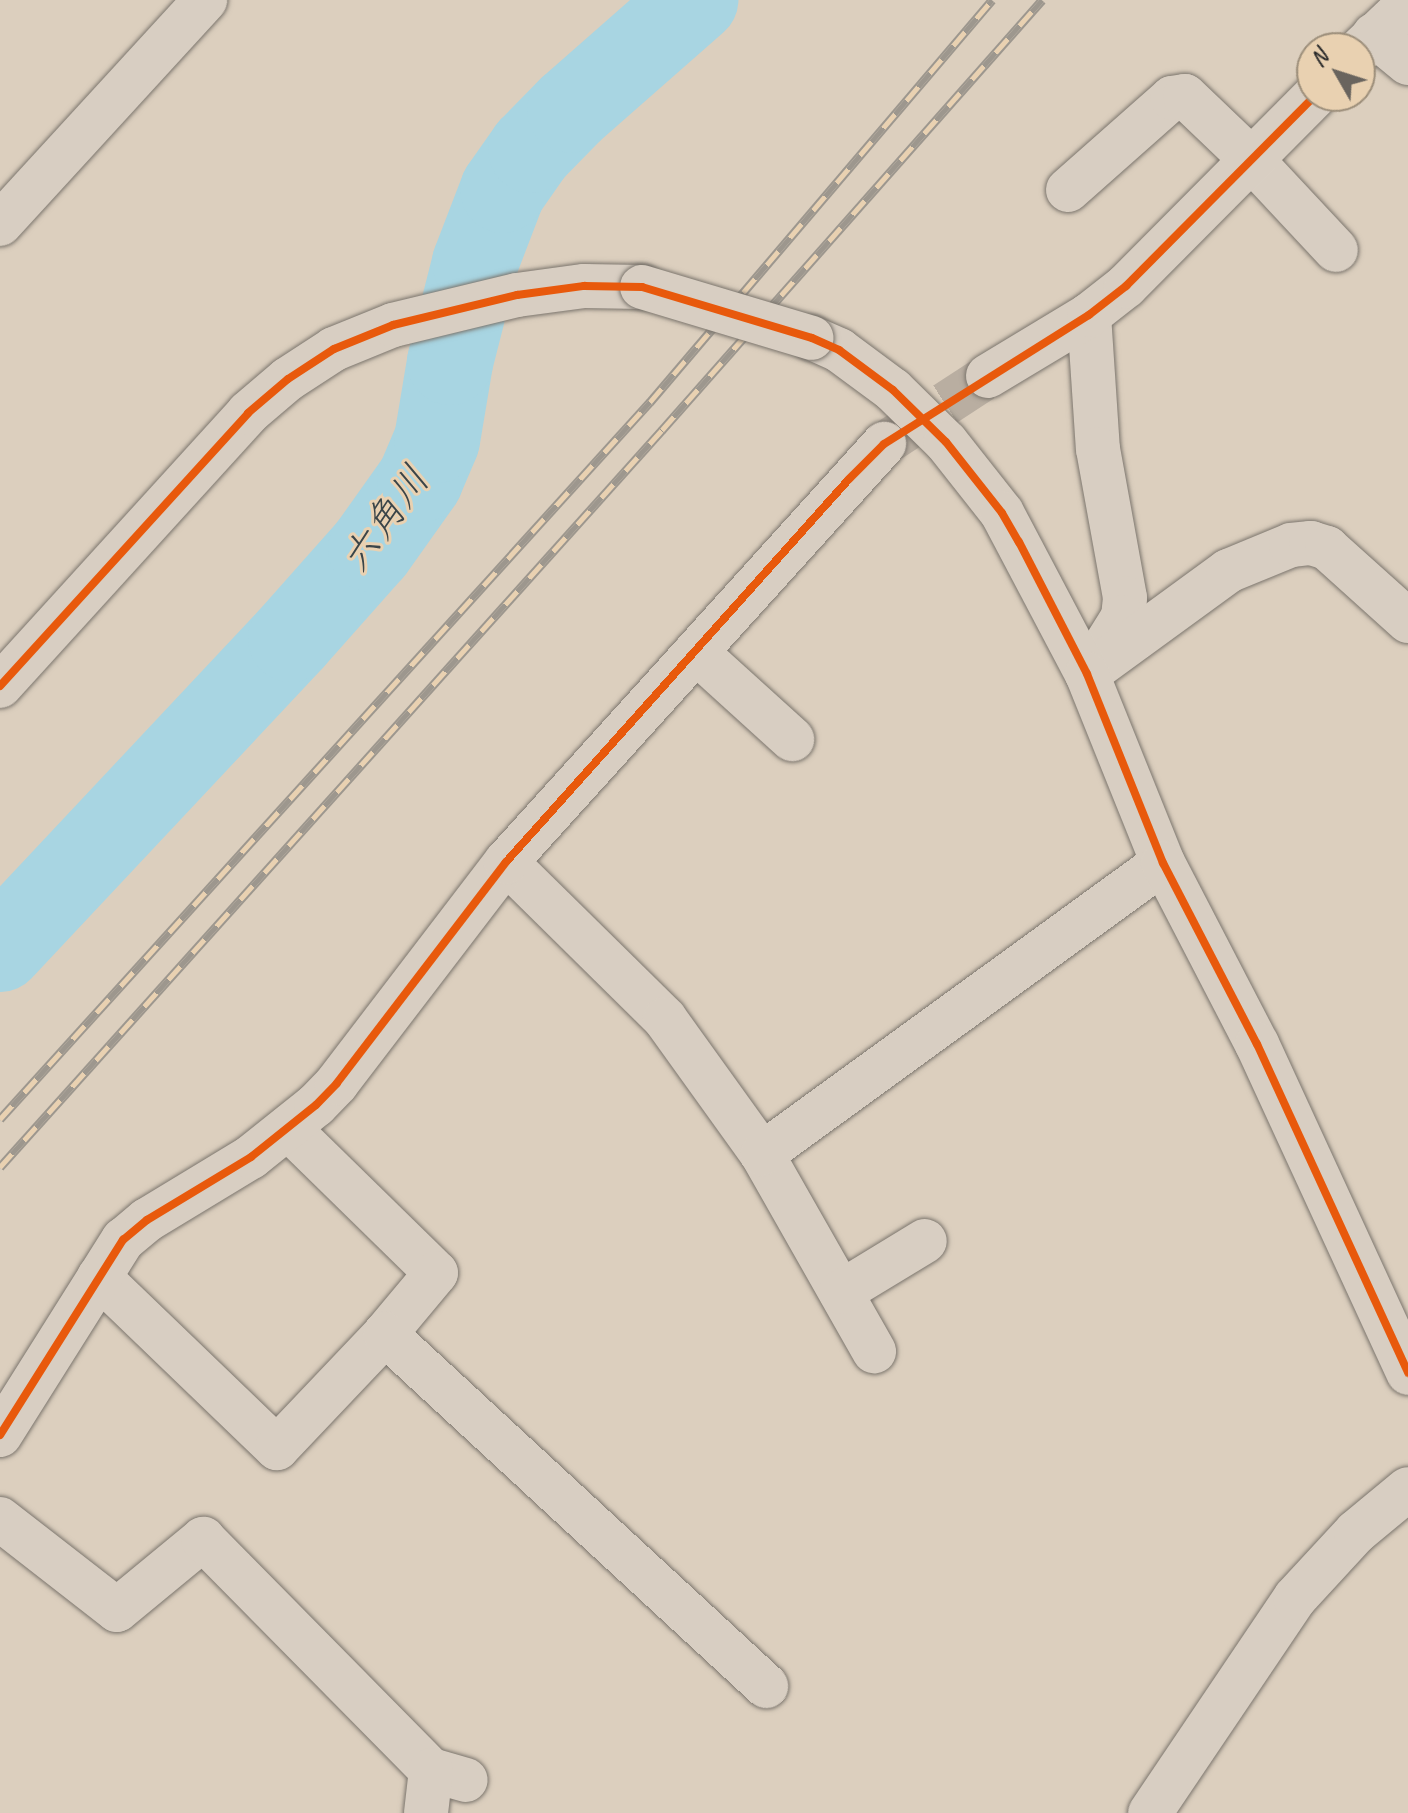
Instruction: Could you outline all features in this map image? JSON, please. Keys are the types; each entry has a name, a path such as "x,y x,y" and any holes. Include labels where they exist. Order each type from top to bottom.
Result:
{"street":[{"path":"0,224 205,0"},
{"path":"1376,34 1408,4"},
{"path":"1376,47 1408,63"},
{"path":"1068,190 1172,98 1185,96 1252,160 1336,250"},
{"path":"988,376 1089,315 1126,286 1299,112"},
{"path":"0,686 248,413 288,379 334,349 393,325 517,295 584,286 642,287 812,338 839,350 893,390 977,479 1002,513 1087,674 1163,863 1257,1044 1408,1373"},
{"path":"1087,674 1123,617 1125,598 1098,449 1089,315"},
{"path":"0,1435 123,1240 147,1220 251,1157 337,1083 506,862 884,444"},
{"path":"1087,674 1228,571 1291,545 1311,543 1327,548 1408,621"},
{"path":"696,652 792,739"},
{"path":"506,862 665,1019 762,1154 874,1351"},
{"path":"762,1154 1163,863"},
{"path":"99,1277 277,1448 385,1334 436,1273 288,1128"},
{"path":"841,1292 925,1241"},
{"path":"385,1334 766,1686"},
{"path":"1150,1813 1295,1598 1356,1532 1408,1489"},
{"path":"0,1519 117,1610 203,1539 448,1775 426,1813"}],"waterway":[{"name":"六角川","path":"0,949 291,639 371,549 420,480 437,440 450,362 475,263 503,190 531,150 570,110 695,0"}],"tunnel":[{"path":"890,440 988,376"}],"railway":[{"path":"0,1119 650,402 992,0"},
{"path":"0,1167 662,430 1042,0"}],"cycle path":[{"path":"0,1435 123,1240 147,1220 251,1157 316,1105 337,1083 506,862 849,479 884,444 1089,315 1126,286 1299,112"},
{"path":"0,686 248,413 288,379 334,349 393,325 517,295 584,286 642,287 812,338 839,350 893,390 946,442 1002,513 1019,542 1087,674 1163,863 1257,1044 1408,1373"}]}
